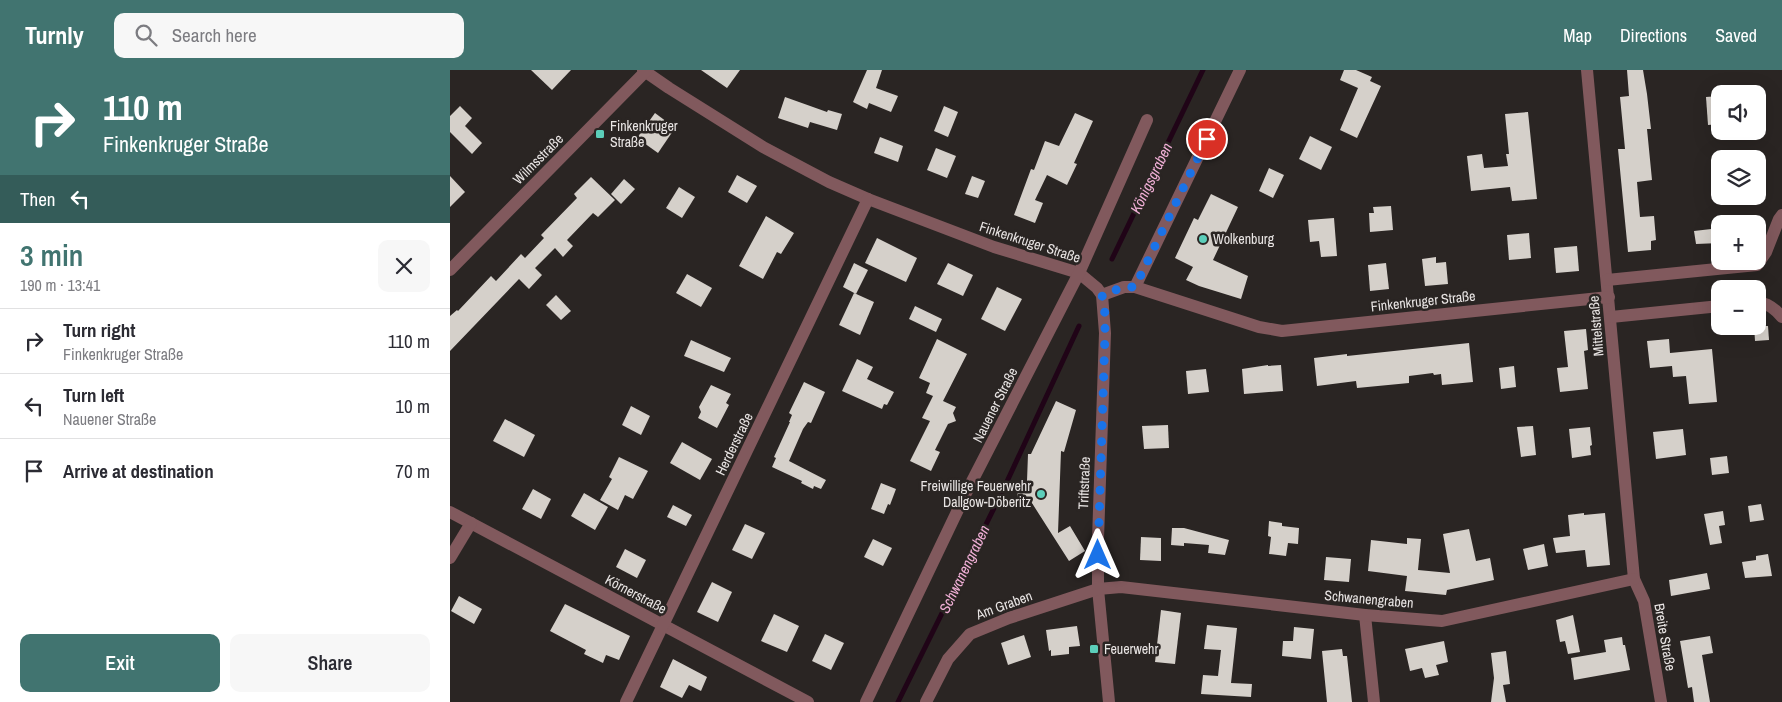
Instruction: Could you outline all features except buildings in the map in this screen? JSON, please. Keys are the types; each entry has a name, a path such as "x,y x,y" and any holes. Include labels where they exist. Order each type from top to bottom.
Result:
{"street":[{"name":"Finkenkruger Straße","path":"645,70 763,147 829,182 868,199 994,247 1079,273 1091,282 1102,295 1124,287 1135,287 1259,327 1282,331 1609,297"},
{"name":"Wilmsstraße","path":"450,270 645,70"},
{"path":"1135,287 1240,70"},
{"name":"Mittelstraße","path":"1587,70 1634,579"},
{"name":"Nauener Straße","path":"866,702 966,493 1079,273 1083,260 1146,120"},
{"name":"Herderstraße","path":"626,702 868,199"},
{"path":"1607,280 1757,265 1766,252 1782,215"},
{"name":"Triftstraße","path":"1102,295 1105,314 1105,334 1098,589 1110,702"},
{"path":"1766,304 1782,318"},
{"path":"1610,318 1711,307"},
{"name":"Körnerstraße","path":"450,512 808,702"},
{"path":"450,558 471,523"},
{"name":"Schwanengraben","path":"1098,589 1122,588 1364,615 1442,621 1634,579"},
{"name":"Breite Straße","path":"1634,579 1644,601 1661,702"},
{"name":"Am Graben","path":"926,702 948,659 970,634 1009,618 1098,589"},
{"path":"1364,615 1374,702"}],"waterway":[{"name":"Königsgraben","path":"1112,259 1203,70"},
{"name":"Schwanengraben","path":"898,702 1004,488 1079,326"}],"place":[{"name":"Finkenkruger Straße","path":"600,134"},
{"name":"Wolkenburg","path":"1203,239"},
{"name":"Freiwillige Feuerwehr Dallgow-Döberitz","path":"1041,494"},
{"name":"Feuerwehr","path":"1094,649"}],"route":[{"path":"1098,555 1105,334 1105,314 1102,295 1124,287 1135,287 1207,139"}]}
